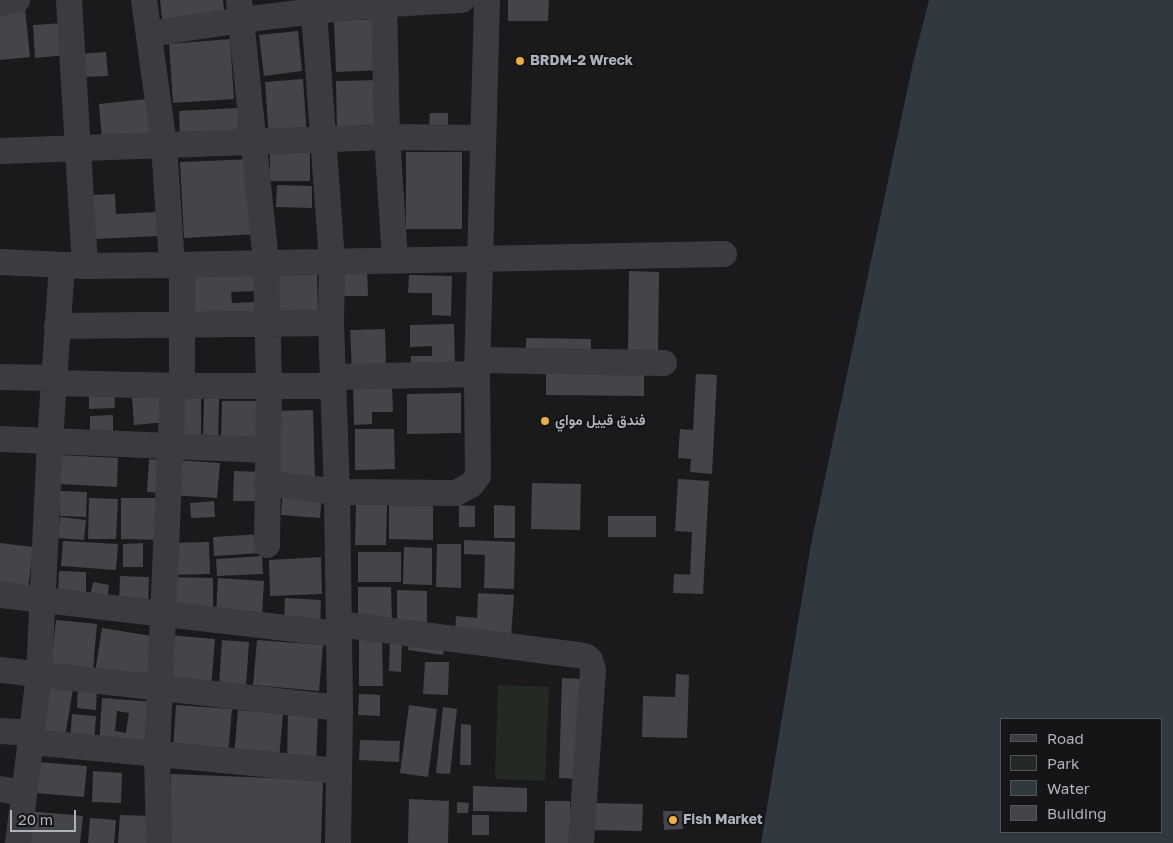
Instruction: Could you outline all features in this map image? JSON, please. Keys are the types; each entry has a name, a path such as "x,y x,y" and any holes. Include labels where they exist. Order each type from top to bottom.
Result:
{"street":[{"path":"0,3 17,0"},
{"path":"18,843 12,791 33,737 39,675 57,326 74,266 79,147 69,0"},
{"path":"144,0 164,145 183,326 171,446 163,614 157,755 159,843"},
{"path":"150,34 241,10 314,11 384,1 462,0"},
{"path":"267,483 337,492 456,493 471,485 478,476 482,138 487,0"},
{"path":"384,1 388,137 395,259"},
{"path":"241,10 266,262 269,387 267,545"},
{"path":"314,11 332,261 331,323 337,492 340,708 338,843"},
{"path":"0,151 254,141 324,141 388,137 482,138"},
{"path":"0,262 74,266 177,265 395,259 724,254"},
{"path":"57,326 331,323"},
{"path":"0,377 178,386 269,387 478,367 664,362"},
{"path":"0,439 267,450"},
{"path":"0,595 163,614 338,629 585,656 590,660 593,670 581,843"},
{"path":"0,670 340,708"},
{"path":"0,731 157,755 338,771"}],"green space":[{"path":"498,685 549,687 545,781 495,779"}],"water":[{"path":"929,0 1173,0 1173,843 761,843 811,544 913,63"}],"building":[{"path":"160,0 223,0 225,17 163,26"},
{"path":"508,0 549,0 548,21 508,21"},
{"path":"25,8 30,57 0,60 0,11"},
{"path":"380,19 382,70 336,72 334,21"},
{"path":"64,23 66,55 35,58 33,25"},
{"path":"298,31 302,71 264,76 259,35"},
{"path":"230,39 234,99 173,103 169,44"},
{"path":"106,52 108,76 82,77 81,54"},
{"path":"303,79 307,136 269,139 265,82"},
{"path":"382,80 383,132 337,133 336,81"},
{"path":"147,99 151,136 102,141 99,104"},
{"path":"238,108 239,134 180,137 179,111"},
{"path":"430,113 448,113 448,128 429,128"},
{"path":"270,149 310,149 310,181 270,181"},
{"path":"406,152 462,152 462,229 406,229"},
{"path":"254,159 258,234 184,238 180,162"},
{"path":"277,185 312,186 312,208 276,207"},
{"path":"115,194 116,214 158,212 160,236 95,239 93,195"},
{"path":"255,265 256,291 231,292 232,303 255,302 255,316 192,319 190,267"},
{"path":"340,266 367,266 368,296 341,296"},
{"path":"317,269 318,317 278,318 276,270"},
{"path":"629,271 659,272 658,356 628,356"},
{"path":"409,275 452,276 451,316 432,315 432,293 408,293"},
{"path":"454,324 455,367 411,368 411,356 432,356 432,346 410,347 410,325"},
{"path":"385,329 386,368 352,370 350,330"},
{"path":"526,338 591,339 591,352 526,351"},
{"path":"546,365 644,366 644,396 546,395"},
{"path":"696,374 717,375 712,474 690,472 691,459 678,458 680,429 693,430"},
{"path":"392,384 393,412 372,412 372,424 354,425 353,385"},
{"path":"89,392 114,392 115,408 89,409"},
{"path":"461,393 461,433 407,434 407,394"},
{"path":"164,395 166,422 134,425 132,398"},
{"path":"177,395 201,395 201,442 176,441"},
{"path":"204,399 219,399 218,443 203,443"},
{"path":"222,401 262,401 261,445 221,444"},
{"path":"313,410 315,480 276,481 273,411"},
{"path":"113,415 113,440 90,440 90,416"},
{"path":"355,429 394,429 395,469 355,470"},
{"path":"60,455 118,458 117,487 59,484"},
{"path":"149,459 169,460 166,493 147,492"},
{"path":"174,460 220,463 217,498 172,495"},
{"path":"234,471 261,472 261,501 233,501"},
{"path":"678,479 709,481 703,594 673,593 674,574 690,575 692,532 675,531"},
{"path":"532,483 581,484 580,530 531,529"},
{"path":"283,489 322,492 320,518 281,515"},
{"path":"60,491 87,492 86,517 60,516"},
{"path":"89,498 118,499 116,539 88,539"},
{"path":"121,498 164,498 164,540 121,539"},
{"path":"214,501 215,517 191,518 190,503"},
{"path":"356,505 387,505 386,545 355,545"},
{"path":"389,505 433,506 433,540 389,539"},
{"path":"459,505 475,506 475,527 459,527"},
{"path":"494,505 515,506 515,538 494,538"},
{"path":"608,516 656,516 656,537 608,537"},
{"path":"60,517 86,520 84,540 58,538"},
{"path":"263,534 264,553 214,556 213,537"},
{"path":"464,540 515,542 514,589 484,588 485,555 464,554"},
{"path":"63,541 118,544 116,570 61,566"},
{"path":"209,542 210,574 172,575 171,543"},
{"path":"0,543 33,547 28,589 0,586"},
{"path":"143,543 143,567 123,567 123,544"},
{"path":"437,544 461,544 461,588 436,587"},
{"path":"404,547 432,548 432,585 403,584"},
{"path":"358,552 401,552 401,582 358,582"},
{"path":"262,556 263,574 217,576 216,559"},
{"path":"321,557 322,594 270,596 269,560"},
{"path":"59,571 86,572 86,598 58,597"},
{"path":"120,576 149,577 148,604 119,603"},
{"path":"170,577 213,578 213,614 170,614"},
{"path":"218,578 264,581 262,617 216,613"},
{"path":"93,582 109,585 107,600 90,597"},
{"path":"358,587 391,587 392,621 358,621"},
{"path":"397,590 427,591 427,625 397,625"},
{"path":"478,593 514,595 511,637 455,634 456,616 477,618"},
{"path":"285,598 321,600 320,627 284,625"},
{"path":"56,620 97,624 93,669 51,664"},
{"path":"102,628 158,637 152,682 95,673"},
{"path":"169,635 215,639 211,689 165,685"},
{"path":"382,635 383,686 359,686 359,636"},
{"path":"390,638 402,638 401,672 389,671"},
{"path":"222,640 249,642 246,686 219,684"},
{"path":"257,640 323,645 319,691 253,685"},
{"path":"409,641 445,645 443,655 408,650"},
{"path":"425,662 449,662 448,695 423,694"},
{"path":"676,674 689,675 687,738 642,737 643,696 675,697"},
{"path":"562,678 581,679 578,779 559,778"},
{"path":"50,685 73,689 65,737 42,732"},
{"path":"78,686 97,687 96,710 77,708"},
{"path":"359,694 380,695 380,716 358,715"},
{"path":"102,698 155,702 152,748 99,745","holes":["117,711 129,713 126,733 115,731"]},
{"path":"176,705 232,709 228,754 173,750"},
{"path":"409,705 437,709 428,777 400,773"},
{"path":"443,707 457,709 450,774 436,773"},
{"path":"238,710 283,714 279,760 234,757"},
{"path":"288,712 318,713 316,765 287,763"},
{"path":"72,714 96,716 94,742 70,740"},
{"path":"461,724 471,725 471,765 460,765"},
{"path":"360,740 400,741 399,762 359,760"},
{"path":"39,762 87,766 84,797 36,793"},
{"path":"93,771 122,773 121,803 92,802"},
{"path":"171,774 323,780 321,843 169,843"},
{"path":"473,786 527,788 527,812 473,811"},
{"path":"409,799 449,801 448,843 408,843"},
{"path":"545,801 570,801 570,843 545,843"},
{"path":"457,802 469,803 468,813 457,813"},
{"path":"591,803 643,804 642,831 591,830"},
{"path":"29,811 83,816 80,843 26,843"},
{"name":"Fish Market","path":"663,811 683,811 683,829 664,830"},
{"path":"120,815 150,816 148,843 118,843"},
{"path":"472,815 489,815 489,835 472,835"},
{"path":"90,818 116,820 114,843 88,843"}],"place":[{"name":"BRDM-2 Wreck","path":"520,61"},
{"name":"فندق قييل مواي","path":"545,421"},
{"name":"Fish Market","path":"673,820"}]}
